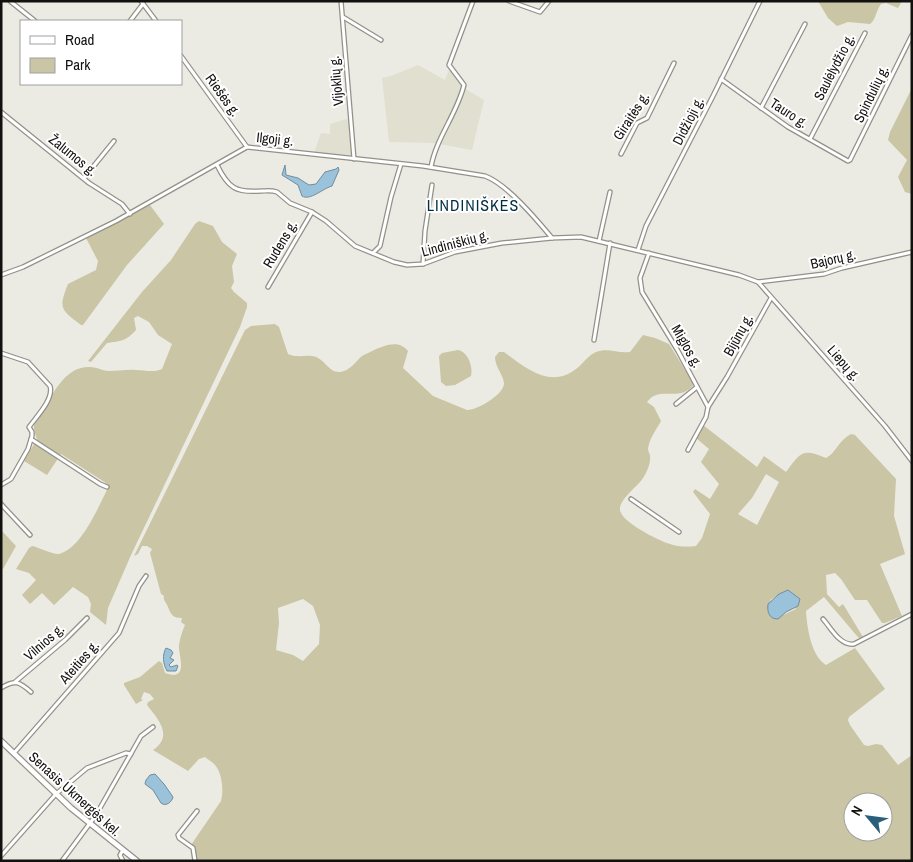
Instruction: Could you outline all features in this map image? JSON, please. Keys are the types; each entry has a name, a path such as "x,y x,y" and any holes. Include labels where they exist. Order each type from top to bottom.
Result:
{"main road":[{"name":"Senasis Ukmergės kel.","path":"1,741 88,823 137,861"}],"street":[{"path":"10,1 34,20"},
{"name":"Vijoklių g.","path":"342,1 354,158"},
{"path":"431,167 437,145 452,116 464,85 462,80 450,68 449,64 473,1"},
{"path":"509,1 540,12 549,1"},
{"name":"Didžioji g.","path":"638,250 646,226 760,1"},
{"path":"131,20 142,3 155,20"},
{"path":"343,17 381,40"},
{"path":"761,108 805,24"},
{"name":"Saulėlydžio g.","path":"810,138 864,33"},
{"name":"Spindulių g.","path":"848,161 854,153 912,35"},
{"name":"Riešės g.","path":"182,57 248,147"},
{"name":"Giraitės g.","path":"621,154 637,123 647,118 674,62"},
{"name":"Tauro g.","path":"721,79 788,127 848,161"},
{"name":"Žalumos g.","path":"1,112 84,178 122,204 130,214"},
{"path":"84,178 114,141"},
{"name":"Ilgoji g.","path":"1,275 30,264 130,214 248,147 431,167 485,176 494,180 529,212 552,238"},
{"path":"373,253 380,246 390,196 401,164"},
{"name":"Lindiniškių g.","path":"217,165 227,182 236,190 246,192 274,191 279,193 290,203 312,212 335,227 355,246 407,265 423,264 463,250 502,243 552,238 581,238 610,243 739,275 758,282"},
{"path":"423,264 425,231 432,185"},
{"path":"599,241 610,192"},
{"name":"Rudens g.","path":"268,287 312,212"},
{"path":"594,340 610,243"},
{"path":"380,246 385,257"},
{"name":"Bajorų g.","path":"758,282 824,274 912,252"},
{"name":"Miglos g.","path":"649,253 640,278 642,292 678,351 708,407"},
{"name":"Liepų g.","path":"758,282 885,426 912,461"},
{"name":"Bijūnų g.","path":"708,407 772,298"},
{"path":"1,353 28,362 52,389 50,397 29,427 32,432 32,439 8,482 1,485"},
{"path":"676,404 697,387"},
{"path":"688,450 706,417 708,407"},
{"path":"32,439 107,487"},
{"path":"631,499 679,532"},
{"path":"1,504 30,535"},
{"name":"Ateities g.","path":"14,753 119,633 139,586 146,576"},
{"path":"823,619 841,640 850,645 912,614"},
{"name":"Vilnios g.","path":"1,688 10,682 15,682 65,640 87,618"},
{"path":"15,682 31,692"},
{"path":"62,861 88,823 96,815 141,736 153,728"},
{"path":"1,856 56,794 87,768 126,753 131,754"},
{"path":"195,861 193,848 178,836 197,811"},
{"path":"123,850 120,855 123,861"}],"shaded area":[{"path":"418,65 445,80 449,70 462,87 484,100 472,150 434,143 389,142 382,78"},
{"path":"350,118 352,155 314,153 321,133 330,134 330,124"}],"green space":[{"path":"818,1 902,1 898,8 886,3 881,4 874,20 870,24 848,22 837,26 828,18"},
{"path":"912,88 912,194 905,192 898,177 907,160 888,140 890,132"},
{"path":"150,205 164,224 127,265 83,325 81,325 65,312 62,304 68,284 96,270 98,261 86,238"},
{"path":"199,221 213,226 222,242 237,254 232,266 234,282 231,288 247,303 240,327 131,555 108,608 106,625 90,612 91,604 88,597 73,587 54,605 42,593 30,604 22,595 36,580 29,573 16,569 29,548 32,546 59,554 75,544 94,516 108,488 106,483 61,454 47,475 24,461 37,439 34,428 35,420 59,385 75,370 90,367 109,371 152,371 162,369 172,344 158,335 149,322 138,316 134,318 136,330 132,334 123,340 107,343 91,362 88,361 142,292 171,260"},
{"path":"275,324 279,327 288,354 315,357 337,372 347,370 362,356 377,349 395,344 400,345 408,351 403,368 433,396 467,410 477,408 489,401 503,387 504,383 495,361 495,357 499,352 504,352 539,374 557,377 566,375 576,369 590,355 596,352 605,350 630,352 643,335 669,344 694,384 682,393 658,394 647,402 654,407 661,421 649,445 650,461 646,473 623,500 620,508 621,513 632,524 657,539 676,546 696,546 702,538 710,514 693,492 695,489 710,499 719,484 701,462 709,449 696,438 703,425 757,467 764,456 786,472 799,456 812,453 826,458 847,437 851,434 855,435 896,479 894,516 905,554 880,564 902,616 882,623 867,600 855,600 835,573 826,575 827,594 839,607 843,604 863,637 859,638 857,636 824,597 806,611 807,625 813,648 821,661 826,665 855,648 885,689 849,717 848,720 864,745 882,745 898,765 912,755 912,861 196,861 194,848 191,845 221,801 221,777 215,765 205,757 199,759 188,771 153,750 159,745 163,733 156,716 147,705 148,702 154,699 150,694 144,692 141,699 143,700 136,704 124,685 124,683 140,677 159,661 162,663 165,673 178,674 181,666 179,645 185,625 181,622 182,618 174,617 171,614 164,596 161,594 150,553 152,549 142,546 138,554 134,556 245,330 251,326","holes":["766,474 779,482 757,525 738,514 752,498","785,591 796,609 783,615 770,600","303,599 313,606 320,625 319,644 303,661 293,655 276,650 279,623 278,608"]},
{"path":"462,351 469,360 471,376 455,385 446,386 441,382 439,356 442,353"},
{"path":"2,531 16,546 3,569 1,568"}],"water":[{"path":"285,165 286,175 298,178 309,185 316,184 325,172 338,167 339,170 332,186 312,196 305,197 302,196 298,185 282,175"},
{"path":"788,590 800,599 798,606 786,612 778,619 772,618 768,612 768,604 779,594"},
{"path":"166,648 173,653 170,658 174,660 169,665 171,667 177,665 176,671 167,671 164,662"},
{"path":"155,774 173,797 167,804 161,803 153,790 145,784 150,775"}],"district":[{"name":"LINDINIŠKĖS","path":"473,205"}]}
